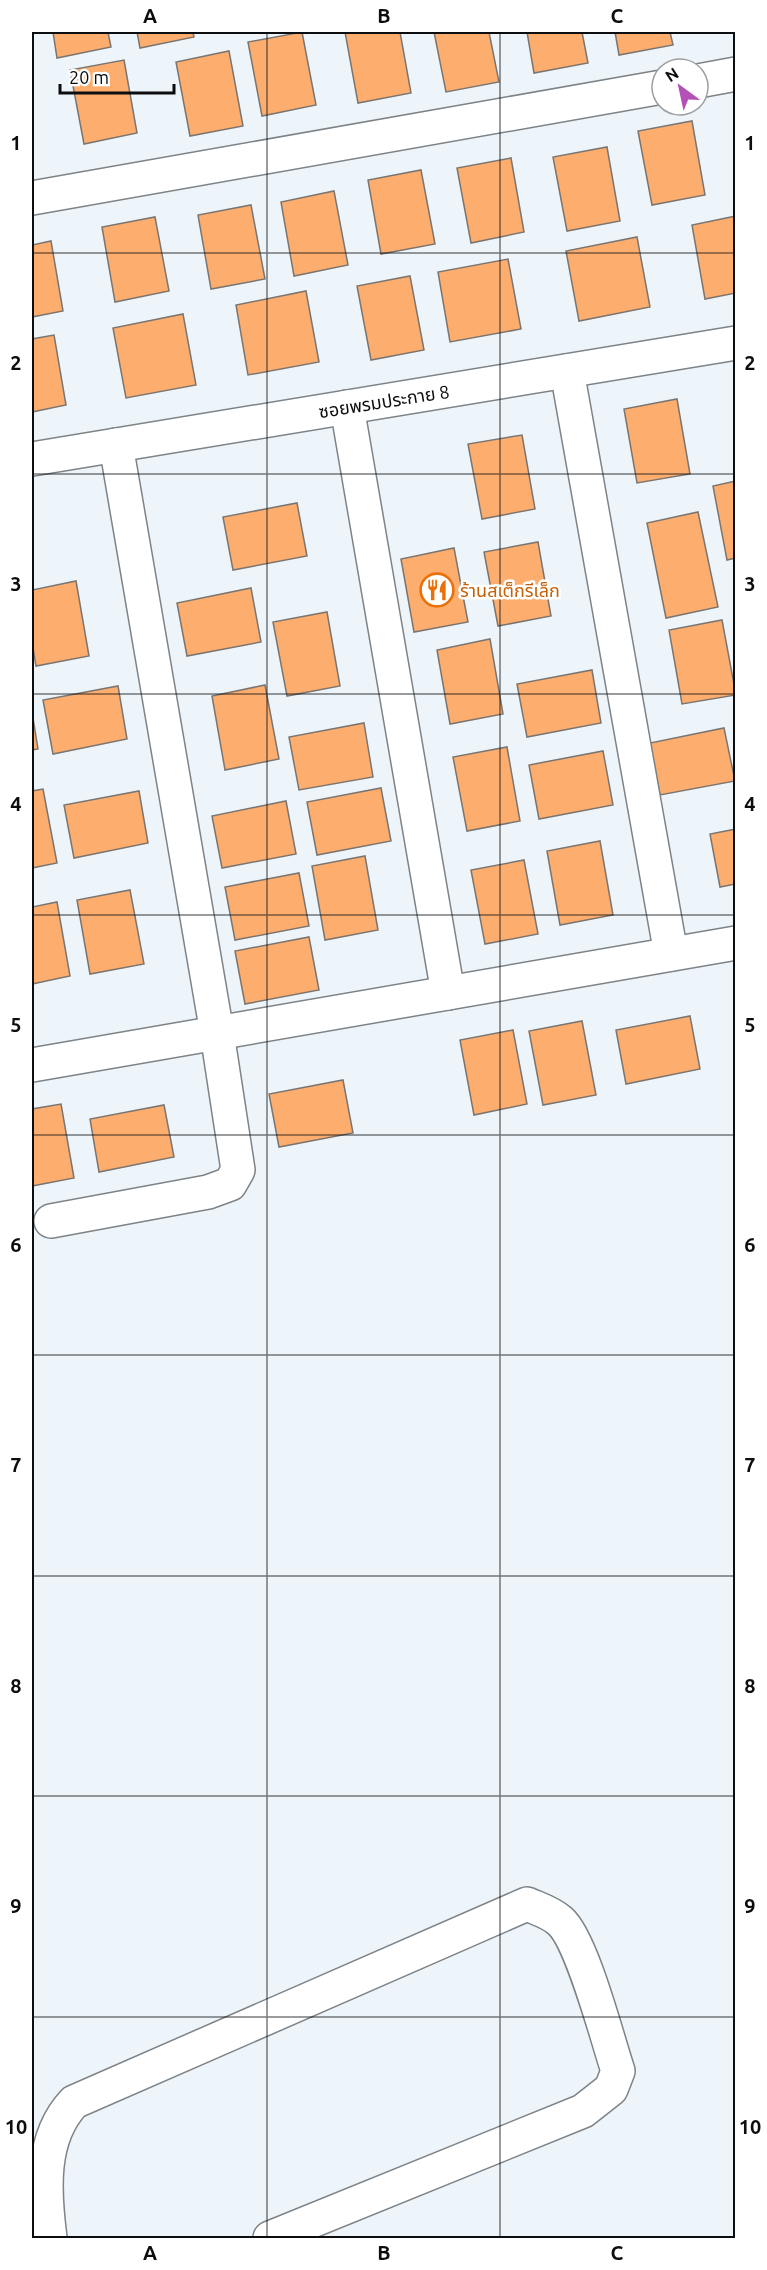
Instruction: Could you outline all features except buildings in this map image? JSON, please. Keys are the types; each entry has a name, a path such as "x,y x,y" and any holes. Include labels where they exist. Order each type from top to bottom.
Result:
{"street":[{"path":"710,79 735,74"},
{"path":"32,198 650,89"},
{"name":"ซอยพรมประกาย 8","path":"32,459 735,344"},
{"path":"567,371 671,954"},
{"path":"347,407 448,993"},
{"path":"51,1221 208,1192 230,1184 238,1170 218,1033 116,445"},
{"path":"32,1065 735,943"},
{"path":"50,2238 45,2197 51,2139 62,2115 74,2102 527,1904 548,1912 561,1922 575,1941 618,2071 611,2089 584,2111 270,2238"}],"place":[{"name":"ร้านสเต็กรีเล็ก","path":"437,590"}]}
